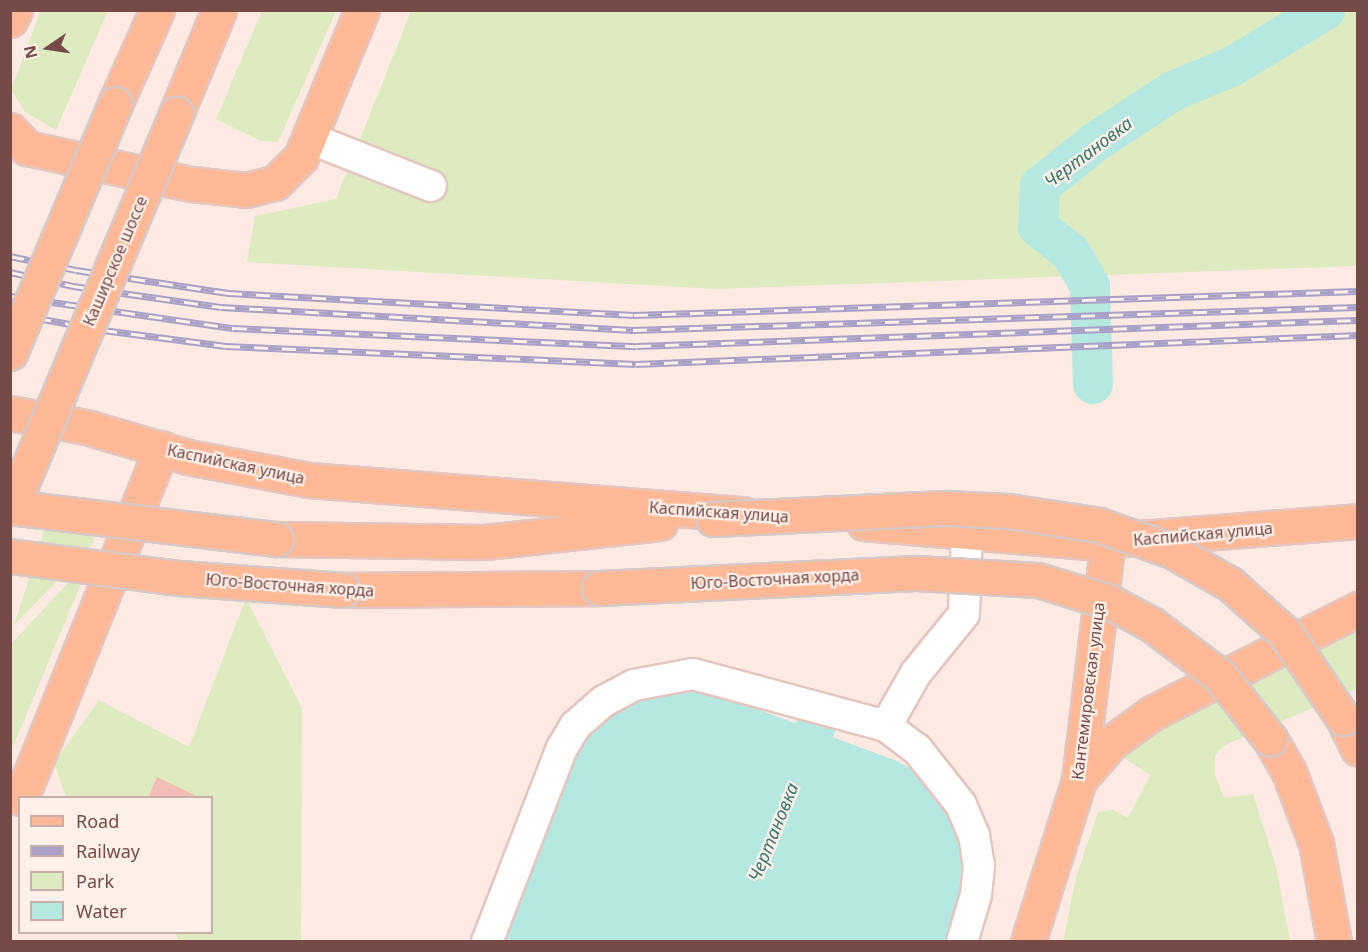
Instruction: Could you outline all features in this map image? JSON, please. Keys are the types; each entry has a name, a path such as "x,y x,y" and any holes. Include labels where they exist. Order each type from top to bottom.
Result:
{"main road":[{"path":"10,20 15,10"},
{"path":"10,353 157,10"},
{"name":"Каширское шоссе","path":"13,503 219,10"},
{"path":"16,140 191,184 246,190 275,183 301,157 362,10"},
{"name":"Каспийская улица","path":"10,413 86,427 162,448 309,480 1108,542 1358,521"},
{"path":"22,796 162,448"},
{"path":"13,503 211,533 369,542 485,542 712,519 889,509 945,508 1061,518 1099,525 1153,543 1230,584 1285,633 1343,718 1358,749"},
{"name":"Кантемировская улица","path":"1028,942 1079,780 1108,542"},
{"name":"Юго-Восточная хорда","path":"10,556 258,586 412,592 599,588 916,573 1038,580 1110,602 1160,630 1220,676 1269,739 1304,807 1326,881 1334,942"},
{"path":"1079,780 1112,742 1160,708 1358,609"},
{"path":"10,824 18,805"},
{"path":"1321,942 1326,881"}],"lane":[{"path":"309,138 431,186"},
{"path":"886,726 916,673 964,614 967,531"},
{"path":"487,942 562,748 575,726 604,701 634,685 693,674 886,726 917,749 961,805 974,835 978,876 962,942"}],"green space":[{"path":"40,11 108,11 56,130 25,112 11,90"},
{"path":"262,11 336,11 278,142 261,141 216,119"},
{"path":"411,11 1357,11 1357,266 715,289 247,262 255,216 336,199"},
{"path":"53,502 101,509 93,544 14,625"},
{"path":"92,557 11,752 11,644"},
{"path":"246,598 302,708 301,941 178,941 176,934 213,934 213,796 66,796 54,763 99,700 189,747"},
{"path":"1357,620 1357,689 1225,745 1215,755 1215,775 1224,798 1253,794 1276,866 1290,941 1063,942 1076,877 1098,812 1113,810 1128,818 1150,775 1124,758 1143,731"}],"water":[{"path":"692,685 897,761 935,782 964,841 969,880 951,941 747,941 825,744 798,734 715,941 502,942 576,752 588,734 624,703"}],"building":[{"path":"157,777 197,796 149,796"}],"waterway":[{"name":"Чертановка","path":"1093,384 1090,286 1070,252 1038,227 1040,186 1097,141 1173,91 1233,66 1325,10"},
{"name":"Чертановка","path":"730,942 817,723"}],"railway":[{"path":"10,256 76,270 228,293 634,315 1358,291"},
{"path":"10,272 73,286 221,307 633,330 1358,307"},
{"path":"10,296 233,328 637,346 1358,320"},
{"path":"10,313 103,330 226,346 636,364 1358,335"}]}
